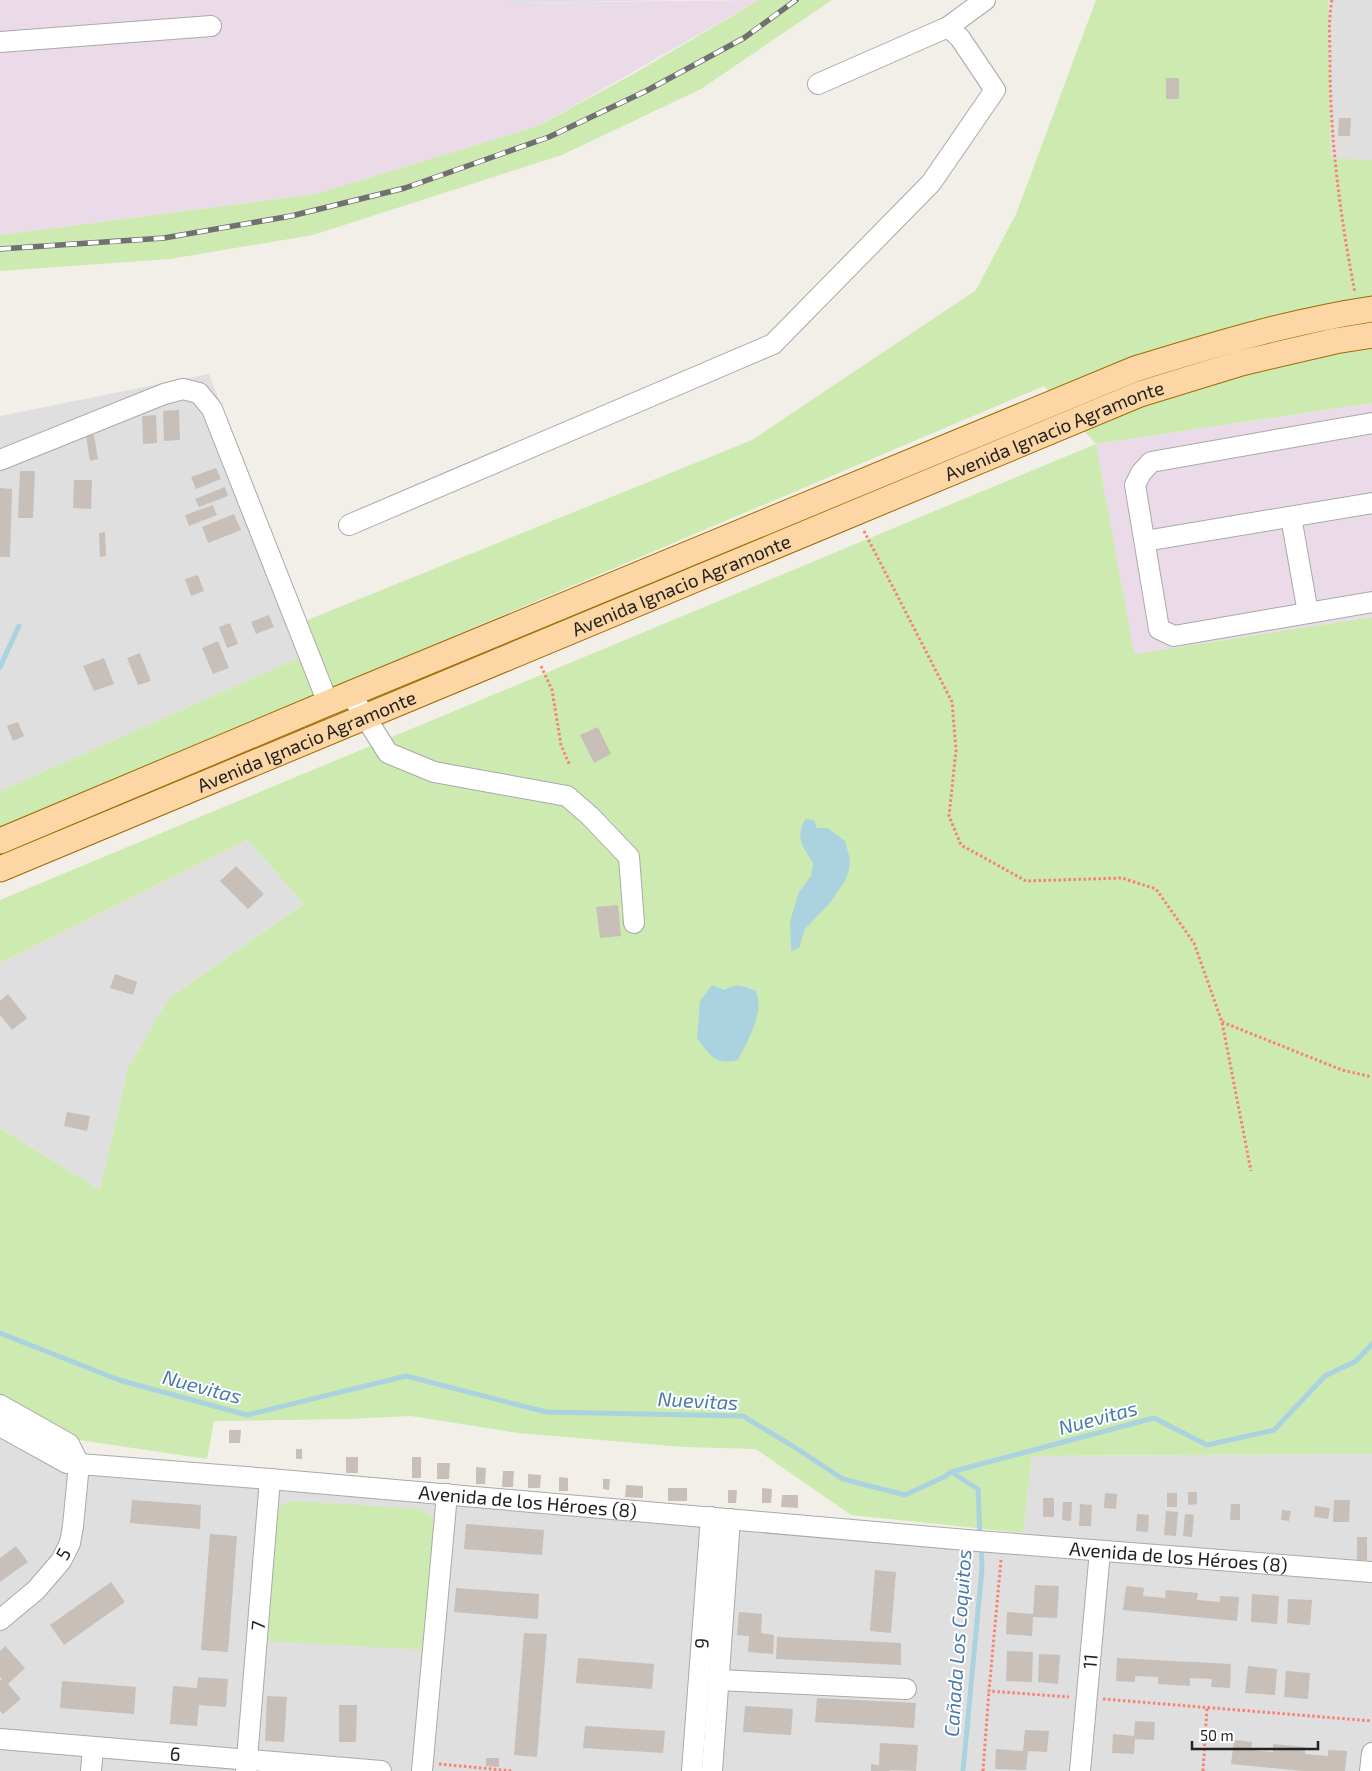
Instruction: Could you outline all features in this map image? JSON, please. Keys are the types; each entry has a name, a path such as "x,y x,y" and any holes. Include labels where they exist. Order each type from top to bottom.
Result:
{"main road":[{"name":"Avenida Ignacio Agramonte","path":"0,840 1135,369 1232,339 1334,314 1365,310"},
{"name":"Avenida Ignacio Agramonte","path":"0,869 1140,394 1241,363 1372,335"}],"street":[{"path":"818,84 948,27 985,0"},
{"path":"0,42 211,26"},
{"path":"349,525 773,344 931,183 995,90 960,38 948,27"},
{"path":"0,460 164,394 183,389 199,393 212,409 339,698 366,716 388,753 434,772 567,796 590,816 629,857 634,923"},
{"path":"1372,423 1152,462 1141,473 1136,486 1159,630 1164,633 1174,636 1372,602"},
{"path":"1145,541 1372,503"},
{"path":"1291,517 1308,613"},
{"path":"0,1405 69,1444 79,1464"},
{"name":"Avenida de los Héroes (8)","path":"0,1426 67,1463 270,1478 1100,1551 1372,1572"},
{"name":"5","path":"0,1620 36,1590 61,1561 70,1543 79,1464"},
{"name":"7","path":"246,1765 270,1478"},
{"path":"422,1771 447,1494"},
{"name":"9","path":"712,1771 719,1680 721,1518"},
{"name":"9","path":"692,1771 721,1518"},
{"name":"11","path":"1080,1771 1100,1551"},
{"path":"719,1680 906,1690"},
{"name":"6","path":"0,1739 93,1747 246,1765 380,1771"},
{"path":"91,1771 93,1747"},
{"path":"1370,1771 1372,1753"}],"path":[{"path":"1332,0 1330,18 1330,102 1334,146 1347,248 1365,310"},
{"path":"854,513 952,702 956,750 949,816 961,845 1026,881 1122,878 1156,889 1194,943 1222,1022 1252,1171"},
{"path":"532,647 552,690 561,745 570,766"},
{"path":"1222,1022 1342,1070 1372,1077"},
{"path":"983,1771 989,1691 989,1541"},
{"path":"989,1691 1372,1721"},
{"path":"1203,1771 1207,1708"}],"shaded area":[{"path":"0,0 509,0 510,3 759,0 538,126 316,194 0,235"},
{"path":"509,0 681,0 509,3"},
{"path":"1328,0 1372,0 1372,160 1331,159"},
{"path":"209,374 316,650 0,791 0,416"},
{"path":"1372,403 1372,617 1133,654 1096,444"},
{"path":"247,840 304,904 169,998 128,1068 100,1190 0,1128 0,963"},
{"path":"0,1435 76,1475 740,1519 1019,1541 1023,1533 1032,1456 1372,1454 1372,1771 0,1771"}],"green space":[{"path":"759,0 832,0 701,89 562,155 313,235 170,259 0,271 0,235 316,194 538,126 635,73"},
{"path":"1096,0 1328,0 1331,158 1372,160 1372,403 1096,444 1044,386 0,828 0,791 316,650 305,621 752,440 976,290 1016,214"},
{"path":"1096,444 1134,654 1372,617 1372,1454 1032,1456 1023,1533 851,1515 756,1449 683,1447 518,1433 411,1416 214,1421 207,1459 79,1440 0,1396 0,1128 100,1190 128,1068 169,998 304,904 247,840 0,963 0,900"},
{"path":"291,1501 422,1509 431,1516 434,1522 424,1650 266,1641 278,1510 281,1505"}],"water":[{"path":"805,819 814,820 817,828 828,828 845,841 850,859 849,870 845,881 830,903 805,929 799,948 791,951 790,921 799,892 811,876 813,863 800,837"},
{"path":"712,985 724,990 733,986 740,986 756,991 758,999 757,1017 738,1060 718,1060 709,1054 697,1038 700,1001"}],"building":[{"path":"1166,78 1179,78 1179,99 1166,99"},
{"path":"1339,118 1351,118 1350,136 1338,136"},
{"path":"179,410 180,440 164,441 163,411"},
{"path":"156,415 157,443 143,444 142,416"},
{"path":"94,435 98,459 90,461 86,436"},
{"path":"216,468 221,479 196,489 191,477"},
{"path":"20,471 35,471 33,518 18,518"},
{"path":"74,480 92,480 91,509 73,508"},
{"path":"225,487 228,496 199,507 195,499"},
{"path":"0,488 12,489 10,557 0,557"},
{"path":"213,505 217,515 189,526 185,515"},
{"path":"234,514 241,530 208,543 202,527"},
{"path":"105,532 106,556 100,557 99,533"},
{"path":"198,575 204,591 191,596 185,579"},
{"path":"269,615 274,627 256,634 251,622"},
{"path":"230,623 238,644 227,648 219,627"},
{"path":"218,641 229,668 213,674 202,648"},
{"path":"140,653 151,681 138,685 127,658"},
{"path":"104,658 114,684 94,691 83,666"},
{"path":"18,722 24,736 13,741 7,726"},
{"path":"598,727 611,754 594,763 580,735"},
{"path":"236,866 264,894 248,909 220,881"},
{"path":"618,905 621,936 600,938 596,907"},
{"path":"115,974 137,982 133,995 110,988"},
{"path":"8,994 27,1018 12,1030 0,1015 0,1001"},
{"path":"67,1112 90,1116 87,1131 64,1126"},
{"path":"229,1430 241,1430 240,1443 229,1443"},
{"path":"296,1449 302,1449 302,1459 296,1459"},
{"path":"346,1457 358,1457 358,1473 346,1473"},
{"path":"412,1457 421,1457 421,1478 412,1478"},
{"path":"437,1463 450,1463 449,1479 437,1479"},
{"path":"476,1467 486,1468 485,1484 476,1484"},
{"path":"503,1471 514,1471 513,1487 502,1487"},
{"path":"528,1474 541,1475 540,1488 528,1488"},
{"path":"559,1477 568,1478 568,1491 559,1491"},
{"path":"603,1479 610,1479 609,1490 603,1489"},
{"path":"626,1485 643,1486 643,1498 625,1497"},
{"path":"668,1488 687,1488 687,1501 668,1501"},
{"path":"762,1488 772,1489 771,1503 762,1503"},
{"path":"728,1490 737,1490 736,1503 728,1503"},
{"path":"1188,1492 1197,1492 1197,1504 1188,1505"},
{"path":"1105,1493 1117,1494 1116,1509 1104,1508"},
{"path":"1167,1493 1177,1493 1177,1507 1167,1507"},
{"path":"782,1495 798,1495 798,1508 781,1507"},
{"path":"1043,1498 1054,1498 1054,1517 1043,1517"},
{"path":"132,1500 201,1505 200,1529 130,1523"},
{"path":"1334,1500 1350,1500 1349,1522 1333,1522"},
{"path":"1063,1502 1072,1502 1071,1521 1062,1520"},
{"path":"1080,1504 1092,1505 1091,1526 1079,1526"},
{"path":"1231,1504 1240,1504 1240,1520 1230,1520"},
{"path":"1315,1506 1330,1508 1328,1519 1314,1517"},
{"path":"1282,1510 1291,1511 1289,1521 1281,1520"},
{"path":"1166,1511 1178,1512 1176,1536 1164,1535"},
{"path":"1137,1514 1149,1515 1148,1532 1136,1531"},
{"path":"1185,1514 1194,1515 1192,1537 1183,1536"},
{"path":"466,1524 544,1530 542,1555 464,1549"},
{"path":"210,1534 237,1536 228,1652 201,1650"},
{"path":"1357,1537 1367,1537 1367,1560 1357,1560"},
{"path":"16,1546 28,1562 0,1582 0,1558"},
{"path":"875,1570 896,1572 891,1633 870,1631"},
{"path":"111,1582 125,1602 64,1645 50,1625"},
{"path":"1035,1585 1059,1586 1057,1618 1033,1617 1032,1636 1006,1634 1007,1612 1033,1614"},
{"path":"1126,1586 1144,1588 1143,1596 1165,1598 1166,1590 1198,1593 1197,1600 1220,1602 1220,1596 1239,1597 1237,1621 1123,1610"},
{"path":"456,1588 539,1594 538,1619 454,1612"},
{"path":"1252,1594 1279,1596 1277,1624 1251,1622"},
{"path":"1288,1599 1312,1600 1310,1625 1287,1623"},
{"path":"739,1612 762,1614 761,1633 774,1635 773,1654 748,1652 749,1636 737,1635"},
{"path":"524,1633 547,1634 537,1757 514,1755"},
{"path":"777,1637 901,1643 901,1665 776,1659"},
{"path":"5,1646 25,1668 8,1684 21,1699 3,1714 0,1711 0,1680 2,1679 0,1677 0,1651"},
{"path":"1007,1651 1033,1652 1032,1682 1006,1681"},
{"path":"1039,1654 1060,1655 1058,1684 1038,1682"},
{"path":"578,1658 654,1664 652,1689 576,1683"},
{"path":"1117,1658 1231,1664 1230,1688 1211,1687 1212,1679 1190,1678 1190,1686 1158,1684 1158,1677 1135,1676 1135,1682 1116,1681"},
{"path":"1248,1666 1277,1669 1275,1695 1245,1693"},
{"path":"1286,1671 1310,1673 1308,1699 1284,1697"},
{"path":"198,1677 228,1679 226,1707 199,1705 197,1726 170,1724 173,1686 197,1688"},
{"path":"62,1681 136,1687 134,1714 60,1708"},
{"path":"267,1696 287,1697 284,1742 265,1741"},
{"path":"817,1698 916,1703 914,1728 815,1722"},
{"path":"339,1705 357,1705 356,1742 339,1742"},
{"path":"745,1706 793,1709 791,1735 743,1732"},
{"path":"1135,1721 1155,1722 1154,1740 1135,1739 1134,1754 1112,1753 1113,1734 1134,1736"},
{"path":"585,1726 665,1731 663,1753 583,1748"},
{"path":"1025,1730 1049,1731 1047,1752 1028,1751 1026,1770 995,1769 996,1749 1023,1751"},
{"path":"1234,1740 1252,1742 1251,1750 1273,1752 1273,1744 1305,1747 1305,1754 1328,1756 1328,1750 1347,1751 1345,1771 1303,1771 1231,1764"},
{"path":"880,1743 918,1745 916,1771 871,1771 871,1764 879,1765"},
{"path":"486,1758 499,1758 499,1767 486,1766"}],"waterway":[{"path":"0,667 19,626"},
{"name":"Nuevitas","path":"0,1333 119,1380 247,1415 406,1376 546,1412 743,1416 843,1479 905,1495 951,1472 1154,1418 1207,1445 1274,1430 1325,1376 1356,1361 1372,1344"},
{"name":"Cañada Los Coquitos","path":"951,1472 978,1489 980,1536"},
{"name":"Cañada Los Coquitos","path":"963,1771 982,1568 981,1545"}],"railway":[{"path":"0,249 164,238 291,216 405,188 549,137 646,91 744,38 796,0"}]}
